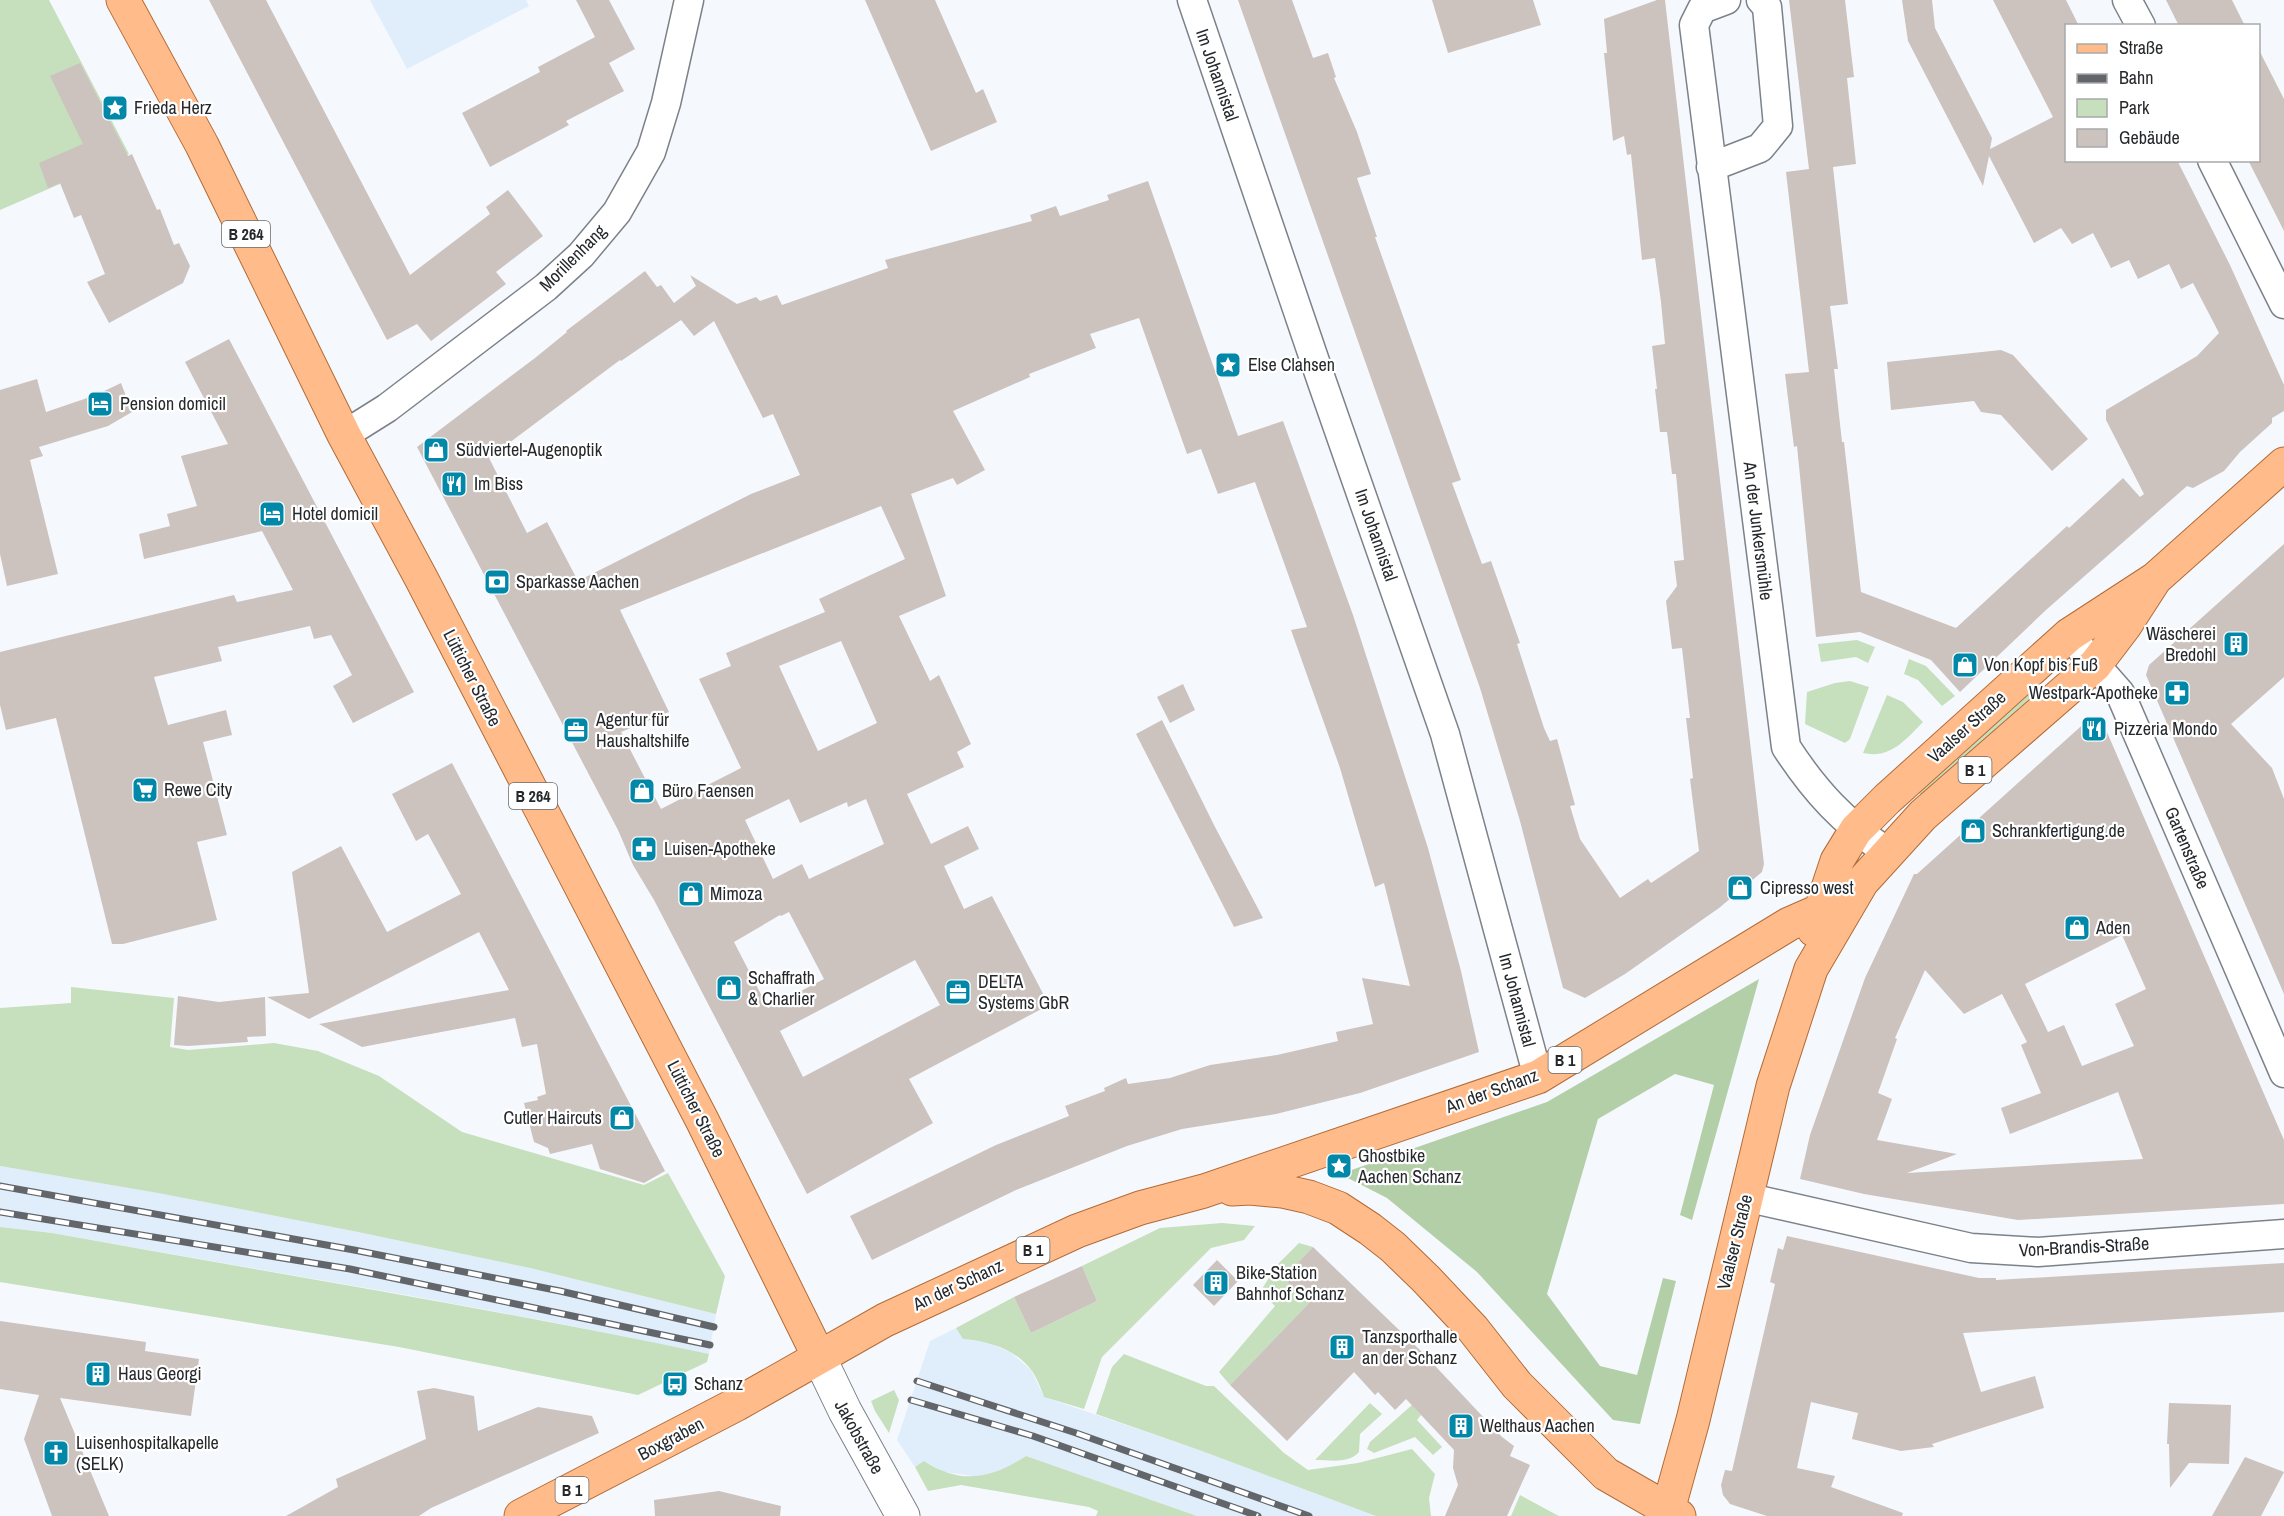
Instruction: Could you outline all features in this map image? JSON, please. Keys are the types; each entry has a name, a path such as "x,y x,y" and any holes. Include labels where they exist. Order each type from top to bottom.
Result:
{"main road":[{"name":"Lütticher Straße","path":"123,0 202,145 344,435 421,578 702,1120 819,1357"},
{"name":"Vaalser Straße","path":"1671,1514 1773,1086 1831,913 1837,861 1856,830 1887,799 2069,635 2155,579 2284,464"},
{"name":"Vaalser Straße","path":"1831,913 1923,814 2095,665 2124,627 2155,579"},
{"name":"An der Schanz","path":"1789,924 1810,892 1837,861"},
{"name":"An der Schanz","path":"819,1357 934,1296 1067,1235 1140,1208 1204,1191 1538,1077 1789,924 1831,913"},
{"name":"An der Schanz","path":"1204,1191 1250,1188 1310,1197 1338,1208 1370,1228 1426,1279 1473,1329 1516,1385 1606,1474 1671,1514"},
{"name":"Boxgraben","path":"521,1516 681,1434 819,1357"}],"street":[{"name":"Morillenhang","path":"344,435 387,408 546,287 581,255 617,212 651,152 666,103 689,0"},
{"name":"Im Johannistal","path":"1192,0 1445,734 1538,1077"},
{"name":"An der Junkersmühle","path":"1726,0 1702,9 1694,25 1786,747 1818,792 1856,830 1888,853"},
{"path":"1711,167 1760,148 1778,126 1767,7 1761,0"},
{"path":"2127,0 2140,24"},
{"path":"2212,162 2284,304"},
{"name":"Gartenstraße","path":"2069,635 2120,693 2284,1073"},
{"name":"Von-Brandis-Straße","path":"1746,1197 1971,1248 2038,1252 2284,1234"},
{"name":"Jakobstraße","path":"819,1357 841,1403 903,1516"}],"shaded area":[{"path":"370,0 526,0 529,6 407,69"},
{"path":"0,1166 158,1193 358,1232 530,1268 716,1314 709,1354 406,1295 52,1233 0,1227"},
{"path":"956,1328 963,1339 990,1343 1011,1353 1031,1370 1044,1397 1202,1451 1376,1516 1197,1516 1026,1456 1005,1470 980,1477 944,1472 924,1461 915,1467 897,1440 930,1341"}],"green space":[{"path":"0,0 49,0 129,154 0,210"},
{"path":"1857,640 1875,647 1868,663 1856,657 1821,662 1818,644"},
{"path":"1909,659 1926,666 1955,696 1942,706 1918,680 1904,674"},
{"path":"1850,681 1869,687 1850,739 1845,743 1805,724 1807,692"},
{"path":"2030,691 2042,702 1927,802 1919,793"},
{"path":"1887,695 1903,702 1923,722 1890,751 1863,753"},
{"path":"1759,979 1692,1220 1680,1215 1714,1085 1675,1074 1598,1119 1547,1294 1600,1366 1637,1375 1663,1278 1676,1281 1640,1424 1613,1420 1477,1272 1387,1198 1340,1174 1547,1102"},
{"path":"71,987 174,998 170,1047 188,1050 274,1043 318,1051 379,1076 462,1132 644,1185 668,1173 725,1276 716,1314 530,1268 358,1232 158,1193 0,1166 0,1008 71,1003"},
{"path":"1222,1223 1255,1226 1244,1240 1211,1248 1102,1357 1084,1409 1044,1397 1034,1374 1018,1357 992,1344 963,1339 956,1328 1014,1297 1031,1333 1097,1301 1082,1266 1160,1228"},
{"path":"0,1227 52,1233 381,1291 709,1354 707,1362 638,1395 399,1347 0,1282"},
{"path":"1299,1243 1313,1247 1283,1278 1309,1303 1230,1385 1219,1372 1275,1306 1260,1292 1277,1265"},
{"path":"1124,1354 1206,1386 1214,1386 1284,1453 1308,1470 1358,1463 1412,1449 1435,1474 1429,1498 1431,1516 1376,1516 1096,1414 1112,1367"},
{"path":"894,1390 899,1400 889,1433 871,1401"},
{"path":"1370,1403 1382,1414 1360,1434 1359,1452 1344,1460 1315,1460"},
{"path":"1412,1405 1421,1415 1417,1420 1442,1447 1433,1455 1415,1437 1374,1453 1367,1449 1370,1442"},
{"path":"1026,1456 1197,1516 1096,1516 1098,1511 1089,1507 961,1485 928,1491 915,1467 924,1461 951,1474 976,1476 1000,1470"},
{"path":"1520,1495 1555,1514 1559,1516 1511,1516"}],"building":[{"path":"209,0 266,0 410,275 490,214 486,207 508,190 543,236 496,272 506,284 431,341 417,324 387,340"},
{"path":"576,0 609,0 635,49 609,63 624,91 566,121 569,125 490,167 462,113 540,72 538,67 595,37"},
{"path":"865,0 935,0 976,93 983,89 997,122 931,151"},
{"path":"1238,0 1292,0 1313,58 1328,53 1336,77 1334,78 1357,132 1371,174 1357,178 1377,237 1375,237 1461,480 1452,483 1482,564 1491,561 1520,643 1517,644 1544,728 1550,741 1557,739 1575,805 1570,806 1580,839 1620,898 1648,879 1651,883 1699,851 1690,779 1693,778 1686,718 1690,718 1682,648 1672,649 1666,601 1677,586 1674,561 1684,560 1676,474 1672,474 1667,432 1660,432 1655,389 1657,389 1652,346 1665,344 1661,302 1655,258 1642,260 1631,154 1627,155 1624,136 1613,141 1604,53 1607,53 1604,19 1657,0 1665,0 1764,864 1762,872 1719,908 1625,974 1585,998 1563,988 1520,821 1480,688"},
{"path":"1432,0 1533,0 1541,25 1448,53"},
{"path":"1789,0 1845,0 1854,77 1847,78 1856,164 1833,167 1848,304 1830,306 1838,369 1834,369 1861,592 1956,628 2123,478 2140,497 2144,494 2106,420 2106,410 2197,356 2219,333 2193,283 2181,289 2169,264 2138,279 2129,260 2111,268 2093,233 2072,244 2061,228 2034,243 1989,156 1983,186 1908,41 1902,0 1932,0 1935,28 1992,138 1990,149 2053,117 1993,0 2066,0 2078,24 2065,24 2065,162 2178,162 2230,265 2284,385 2284,411 2272,418 2272,423 2240,452 2224,471 2193,488 2187,486 2046,610 1960,692 1931,660 1860,632 1816,637 1797,446 1794,447 1785,374 1809,372 1786,172 1809,169"},
{"path":"2166,0 2232,0 2244,24 2178,24"},
{"path":"2260,52 2284,99 2284,231 2249,162 2260,162"},
{"path":"80,63 128,156 132,154 157,210 160,209 174,245 179,243 190,266 183,283 109,323 87,282 105,274 81,215 74,218 60,183 48,188 39,163 83,144 50,76"},
{"path":"1148,181 1238,436 1283,421 1353,615 1428,848 1461,971 1479,1052 1360,1093 1276,1114 1182,1129 1127,1146 1016,1190 872,1260 850,1216 996,1145 1069,1116 1065,1106 1105,1091 1104,1088 1126,1078 1128,1084 1170,1078 1210,1065 1277,1055 1338,1041 1336,1032 1373,1024 1362,978 1410,986 1384,883 1375,887 1340,768 1291,630 1307,627 1255,482 1218,494 1201,449 1187,454 1139,318 1090,334 1096,348 1029,374 1030,377 953,411 985,470 957,485 953,478 911,494 946,596 899,616 930,681 939,675 971,744 957,752 964,767 907,794 931,844 968,826 979,849 944,866 964,909 992,896 1049,1005 909,1079 933,1123 807,1194 654,900 633,865 618,830 417,447 645,271 657,287 661,285 674,303 696,286 690,275 737,304 756,297 760,301 777,295 782,305 888,268 885,260 1032,221 1030,215 1056,206 1060,216 1109,200 1107,195","holes":["681,320 694,336 714,321 763,418 773,414 800,475 751,494 578,581 547,522 527,533 489,458","881,506 905,559 819,599 825,612 726,653 731,666 699,679 741,768 661,809 621,732 669,712 620,610","841,641 877,723 818,751 779,666","789,799 800,823 847,802 848,807 866,799 884,844 809,879 802,864 773,879 745,820","789,912 824,979 768,1008 734,942","915,960 940,1005 803,1077 780,1031"]},
{"path":"229,339 414,692 353,723 333,686 352,675 331,635 314,639 310,626 218,647 222,661 154,677 168,725 226,710 232,735 203,742 227,835 197,842 217,920 123,944 112,944 56,718 6,730 0,705 0,652 234,595 237,602 293,590 262,531 144,559 139,534 170,526 167,514 197,506 181,456 228,444 185,362"},
{"path":"2001,350 2013,355 2088,439 2052,471 2001,415 1981,412 1974,401 1891,410 1887,362"},
{"path":"37,379 46,412 96,395 121,383 132,412 108,426 39,447 43,456 30,460 58,574 7,586 0,554 0,390"},
{"path":"2284,544 2284,677 2231,724 2272,768 2284,799 2284,994 2146,675 2149,665"},
{"path":"1183,684 1195,710 1170,723 1157,697"},
{"path":"2089,719 2103,723 2284,1140 2284,1204 2018,1220 1864,1194 1800,1179 1810,1135 1865,978 1914,874 1917,874","holes":["2122,935 2146,989 2115,1004 2134,1046 2082,1066 2064,1025 2048,1032 2025,984","1925,970 1964,1014 2002,994 2027,1042 2021,1045 2041,1093 2001,1108 2010,1134 2118,1092 2143,1159 1907,1173 1957,1154 1877,1140 1892,1099 1878,1093 1897,1039 1895,1038"]},
{"path":"1162,720 1263,918 1234,927 1136,734"},
{"path":"452,763 665,1171 644,1183 600,1169 592,1144 550,1154 548,1148 534,1142 524,1103 538,1100 537,1097 546,1094 537,1044 522,1047 515,1018 362,1047 319,1024 509,990 479,932 309,1019 267,997 309,993 292,872 341,846 387,932 461,894 428,834 416,841 392,794"},
{"path":"178,996 219,1002 265,997 266,1036 247,1037 248,1042 174,1045"},
{"path":"1787,1236 1979,1278 1996,1278 1996,1280 2284,1263 2284,1312 1963,1333 1981,1392 2035,1376 2044,1408 1932,1444 1934,1447 1901,1451 1852,1439 1858,1413 1811,1402 1797,1468 1835,1476 1831,1487 1903,1513 1902,1516 1767,1516 1730,1504 1723,1495 1721,1485 1725,1470 1732,1471 1775,1284 1770,1282 1778,1248 1783,1250"},
{"name":"Tanzsporthalle an der Schanz","path":"1313,1247 1423,1353 1502,1437 1514,1446 1510,1456 1530,1465 1507,1516 1445,1516 1458,1485 1453,1468 1454,1450 1406,1399 1395,1410 1378,1392 1375,1395 1354,1372 1287,1441 1230,1385 1309,1303 1283,1278"},
{"name":"Bike-Station Bahnhof Schanz","path":"1217,1260 1238,1281 1214,1306 1193,1285"},
{"path":"1082,1266 1097,1301 1031,1333 1014,1297"},
{"name":"Haus Georgi","path":"0,1321 146,1342 145,1351 199,1359 191,1416 60,1398 109,1516 52,1516 24,1439 39,1395 0,1389"},
{"path":"434,1388 474,1396 478,1431 538,1407 592,1416 599,1433 431,1508 419,1516 286,1516 338,1487 336,1479 426,1439 417,1391"},
{"path":"2169,1403 2231,1405 2229,1464 2189,1463 2170,1488 2169,1444 2167,1444"},
{"path":"2245,1457 2284,1472 2261,1516 2212,1516"},
{"path":"719,1491 781,1506 780,1516 655,1516 654,1500"}],"railway":[{"path":"0,1186 354,1250 560,1291 714,1327"},
{"path":"0,1212 350,1269 710,1345"},
{"path":"917,1381 1076,1433 1309,1516"},
{"path":"911,1400 1033,1436 1258,1516"}],"place":[{"name":"Frieda Herz","path":"115,108"},
{"name":"Else Clahsen","path":"1228,365"},
{"name":"Pension domicil","path":"100,404"},
{"name":"Südviertel-Augenoptik","path":"436,450"},
{"name":"Im Biss","path":"454,484"},
{"name":"Hotel domicil","path":"272,514"},
{"name":"Sparkasse Aachen","path":"497,582"},
{"name":"Wäscherei Bredohl","path":"2236,644"},
{"name":"Von Kopf bis Fuß","path":"1965,665"},
{"name":"Westpark-Apotheke","path":"2177,693"},
{"name":"Pizzeria Mondo","path":"2094,729"},
{"name":"Agentur für Haushaltshilfe","path":"576,730"},
{"name":"Rewe City","path":"145,790"},
{"name":"Büro Faensen","path":"642,791"},
{"name":"Schrankfertigung.de","path":"1973,831"},
{"name":"Luisen-Apotheke","path":"644,849"},
{"name":"Cipresso west","path":"1740,888"},
{"name":"Mimoza","path":"691,894"},
{"name":"Aden","path":"2077,928"},
{"name":"Schaffrath & Charlier","path":"729,988"},
{"name":"DELTA Systems GbR","path":"958,992"},
{"name":"Cutler Haircuts","path":"622,1118"},
{"name":"Ghostbike Aachen Schanz","path":"1339,1166"},
{"name":"Bike-Station Bahnhof Schanz","path":"1216,1283"},
{"name":"Tanzsporthalle an der Schanz","path":"1342,1347"},
{"name":"Haus Georgi","path":"98,1374"},
{"name":"Schanz","path":"675,1384"},
{"name":"Welthaus Aachen","path":"1461,1426"},
{"name":"Luisenhospitalkapelle (SELK)","path":"56,1453"}]}
